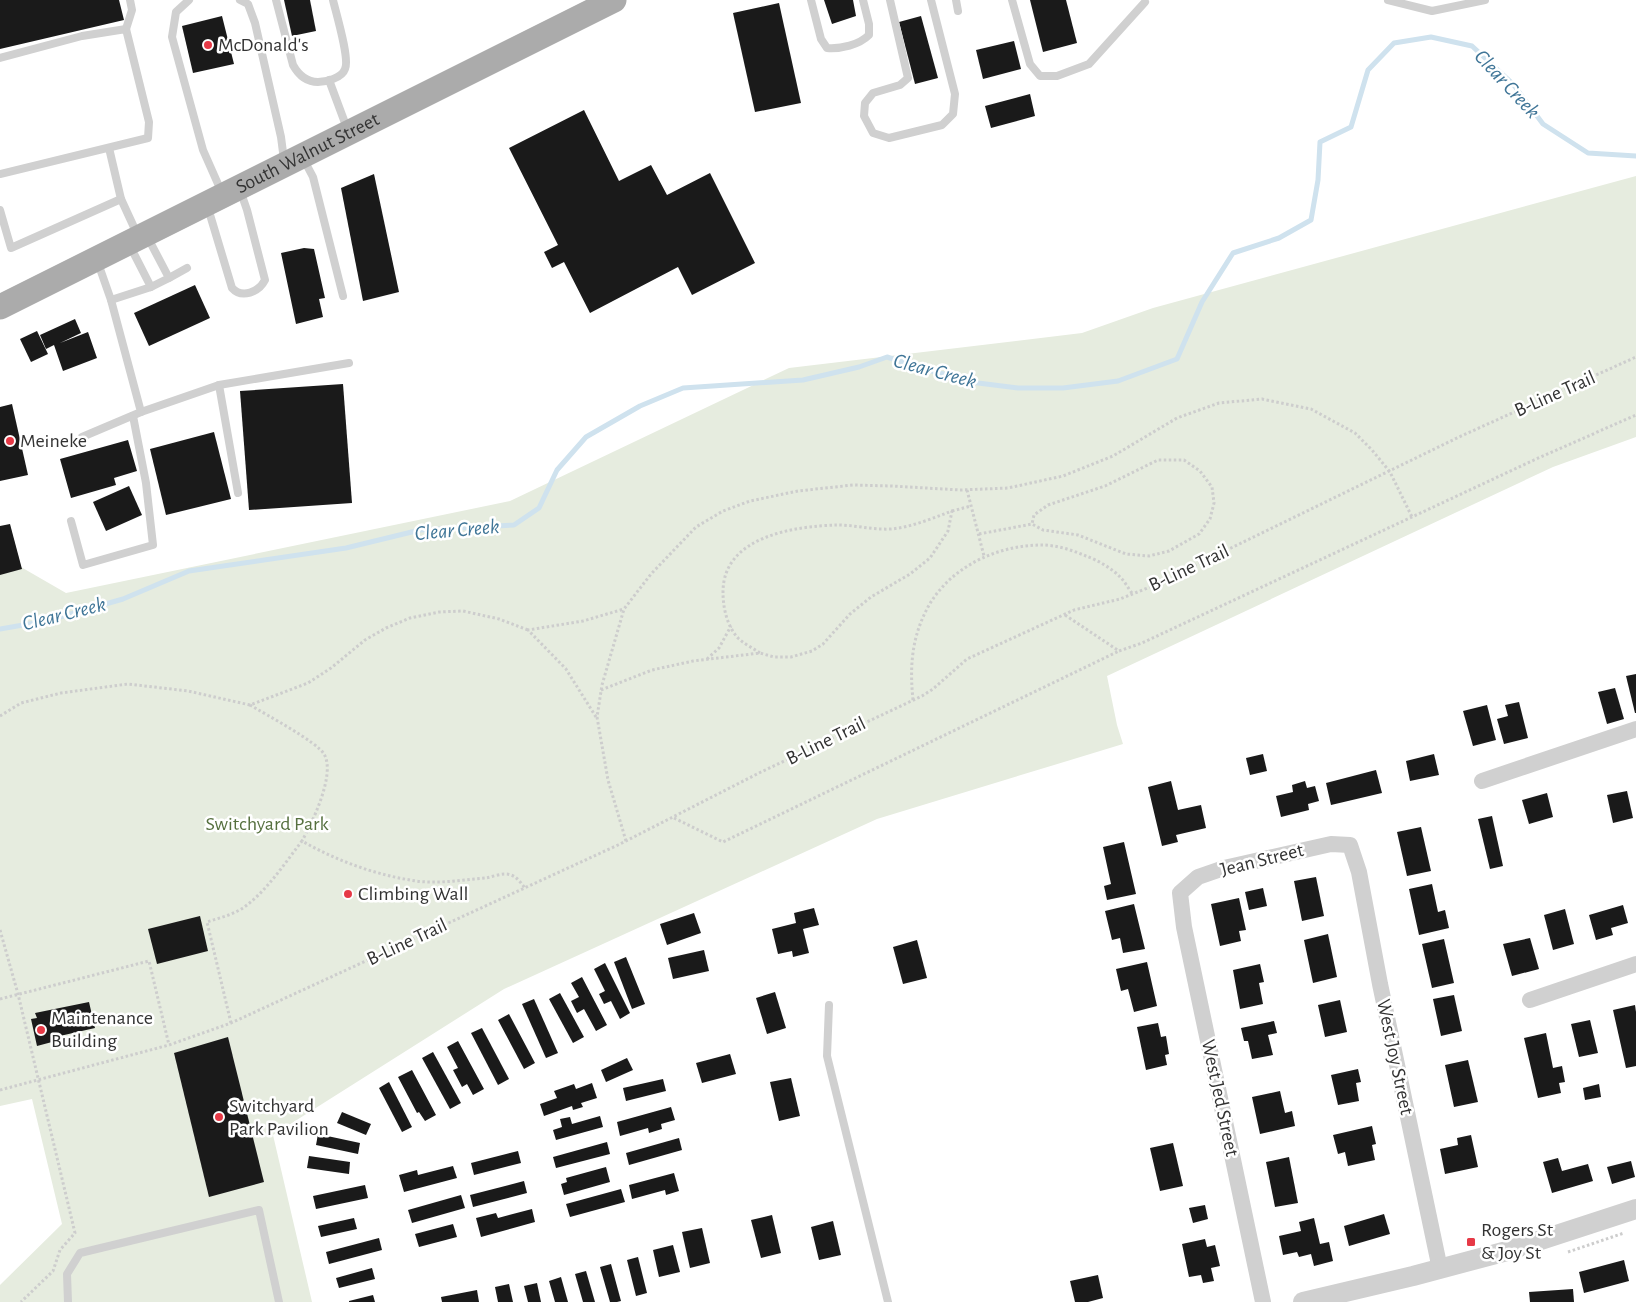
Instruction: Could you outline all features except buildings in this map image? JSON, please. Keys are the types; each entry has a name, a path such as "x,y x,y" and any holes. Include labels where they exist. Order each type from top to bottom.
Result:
{"main road":[{"name":"South Walnut Street","path":"0,307 614,0"}],"street":[{"path":"1482,781 1636,729"},
{"name":"Jean Street","path":"1180,893 1198,877 1224,868 1331,844 1350,845"},
{"name":"West Joy Street","path":"1350,845 1359,872 1380,984 1440,1269"},
{"name":"West Jed Street","path":"1180,893 1184,927 1263,1302"},
{"path":"1530,1000 1636,964"},
{"path":"1303,1302 1507,1251 1636,1209"}],"lane":[{"path":"0,174 148,138 149,122 126,28 132,10 130,0"},
{"path":"189,0 176,12 172,37 204,150 223,195 232,288 236,293 242,294 258,290 265,280 247,210 223,195"},
{"path":"240,0 248,4 255,22 281,137 293,160 313,177 342,296"},
{"path":"276,0 293,65 298,73 306,79 317,82 329,80 344,72 346,67 346,57 333,0"},
{"path":"811,0 821,39 827,48 836,49 863,42 869,35 869,24 863,0"},
{"path":"890,0 908,78 900,85 874,93 865,103 864,116 873,132 890,138 942,125 953,114 955,94 931,0"},
{"path":"956,0 958,11"},
{"path":"1012,0 1030,64 1040,76 1057,76 1089,64 1145,2"},
{"path":"1388,0 1432,11 1485,0"},
{"path":"0,58 82,36 126,28"},
{"path":"329,80 349,132"},
{"path":"109,148 121,199 138,238 151,287"},
{"path":"0,210 11,248 121,199"},
{"path":"138,238 169,278"},
{"path":"96,259 111,300 141,412"},
{"path":"111,300 151,287 187,268"},
{"path":"82,437 141,412 219,385 349,363"},
{"path":"219,385 238,493"},
{"path":"71,522 83,565 153,545 146,483 133,416"},
{"path":"829,1005 827,1056 888,1302"},
{"path":"68,1302 67,1274 80,1252 258,1210 279,1302"}],"path":[{"name":"B-Line Trail","path":"0,1090 169,1045 231,1023 626,841 762,772 913,700 933,688 967,660 1074,610 1120,598 1173,576 1459,437 1636,357"},
{"path":"626,841 608,780 597,717 601,690 624,609 651,574 696,527 723,511 750,501 798,491 853,485 967,490 1008,488 1063,476 1112,456 1177,418 1219,403 1262,399 1311,409 1355,433 1390,472 1412,517"},
{"path":"673,818 723,842 1119,651 1151,639 1534,460 1636,415"},
{"path":"978,534 1032,524 1043,530 1078,535 1126,554 1149,556 1169,551 1199,534 1210,519 1214,503 1212,487 1200,471 1184,460 1158,460 1105,486 1048,505 1034,515 1032,524"},
{"path":"967,490 984,556"},
{"path":"952,511 948,531 930,558 910,574 871,597 850,614 824,644 812,651 790,657 774,657 760,653 738,638 731,626 723,604 723,584 728,567 744,548 766,537 802,527 840,525 868,529 892,529 918,523 952,511 972,506"},
{"path":"913,700 911,661 914,639 924,613 941,588 963,568 984,556 1016,547 1043,544 1071,550 1095,560 1121,577 1132,593"},
{"path":"528,630 583,621 624,609"},
{"path":"250,705 308,683 331,668 365,640 386,628 410,618 440,612 463,611 499,619 528,630 566,669 597,717"},
{"path":"1065,615 1119,651"},
{"path":"707,660 719,648 731,626"},
{"path":"601,690 652,670 760,653"},
{"path":"0,716 21,703 60,692 128,684 188,691 250,705 287,727 321,750 326,756 328,772 326,781 317,810 302,841 262,891 250,902 234,912 207,922 231,1023"},
{"path":"302,841 350,864 397,877 417,881 439,882 490,877 505,873 512,875 525,888"},
{"path":"0,930 18,994 37,1081 75,1233 60,1250 53,1271 21,1302"},
{"path":"0,999 149,961 169,1045"}],"green space":[{"name":"Switchyard Park","path":"1636,176 1636,437 1553,467 1107,676 1123,744 877,819 504,989 273,1135 312,1302 0,1302 0,1285 62,1224 32,1099 0,1106 0,566 14,563 66,593 510,501 789,368 1082,333 1153,308"}],"waterway":[{"name":"Clear Creek","path":"0,629 46,621 123,599 189,571 346,548 420,530 514,525 539,508 557,470 586,437 640,406 683,388 803,380 859,367 887,357 978,383 1018,388 1063,388 1118,381 1177,359 1202,302 1233,253 1279,238 1311,220 1318,180 1320,142 1351,127 1368,70 1394,43 1431,37 1472,46 1513,84 1543,124 1588,153 1636,156"}],"place":[{"name":"McDonald's","path":"208,45"},
{"name":"Meineke","path":"10,441"},
{"name":"Climbing Wall","path":"348,894"},
{"name":"Maintenance Building","path":"41,1030"},
{"name":"Switchyard Park Pavilion","path":"219,1117"},
{"name":"Rogers St & Joy St","path":"1471,1242"}]}
